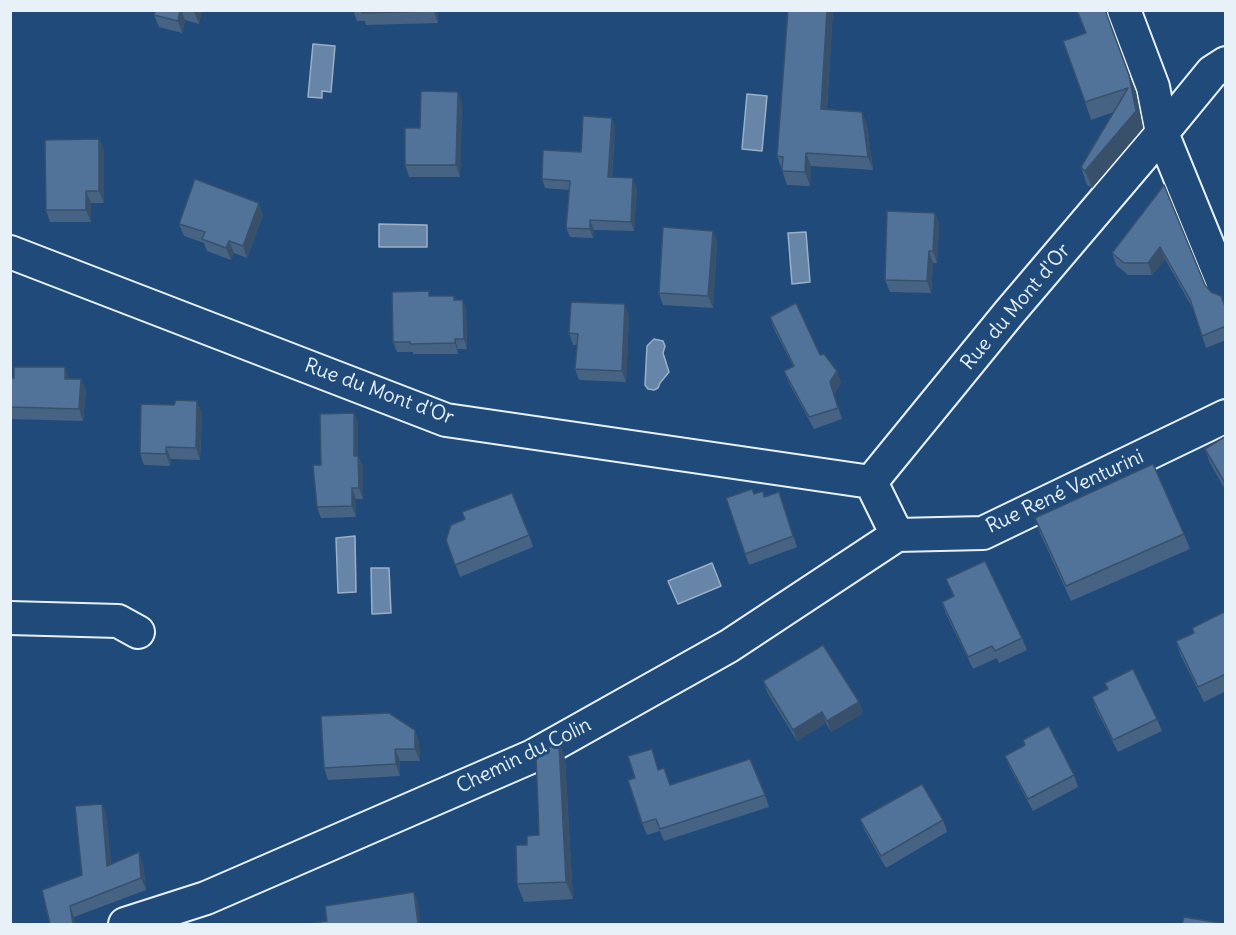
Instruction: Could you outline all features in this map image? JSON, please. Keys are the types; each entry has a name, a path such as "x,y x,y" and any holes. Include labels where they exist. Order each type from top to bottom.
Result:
{"street":[{"path":"1124,10 1153,87 1162,133 1226,290"},
{"name":"Rue du Mont d'Or","path":"10,252 446,420 871,483 1212,72 1226,63"},
{"name":"Rue René Venturini","path":"897,535 983,533 1226,416"},
{"path":"871,483 897,535"},
{"name":"Chemin du Colin","path":"125,924 206,898 533,756 729,646 897,535"},
{"path":"10,618 117,621 138,632"}],"water":[{"path":"313,44 335,46 331,92 322,91 322,98 308,97"},
{"path":"747,94 767,96 762,151 742,149"},
{"path":"379,224 427,225 427,247 379,247"},
{"path":"806,232 810,282 792,284 788,233"},
{"path":"654,339 663,341 665,346 663,353 669,372 654,390 648,389 645,385 647,346"},
{"path":"355,536 356,592 338,593 336,538"},
{"path":"712,563 721,586 678,604 668,581"},
{"path":"371,568 389,568 391,613 372,614"}],"building":[{"path":"155,10 180,10 178,21 154,15"},
{"path":"362,10 433,10 433,11 362,13"},
{"path":"788,10 827,10 821,109 862,112 868,157 806,153 805,172 782,171 783,157 777,156"},
{"path":"1077,10 1105,10 1129,75 1136,111 1085,171 1081,167 1128,88 1085,102 1063,41 1086,33"},
{"path":"421,91 458,92 456,165 405,165 405,128 420,128"},
{"path":"583,116 612,118 608,177 633,178 631,222 590,220 590,229 566,228 570,181 542,179 543,150 581,152"},
{"path":"99,139 99,191 86,191 86,210 46,210 45,140"},
{"path":"195,179 259,203 243,246 229,241 226,248 202,239 205,232 179,224"},
{"path":"1164,185 1205,285 1211,292 1221,296 1226,309 1226,326 1202,336 1190,299 1160,247 1148,263 1124,263 1112,253"},
{"path":"887,211 935,213 933,251 929,251 927,281 885,280"},
{"path":"663,227 713,231 708,296 659,293"},
{"path":"429,291 429,296 454,296 454,300 463,300 464,339 455,339 455,343 393,342 392,292"},
{"path":"571,302 625,304 622,371 575,369 578,334 569,333"},
{"path":"796,303 820,355 824,354 837,371 830,382 838,408 809,417 784,371 794,366 770,317"},
{"path":"14,367 65,367 65,379 81,379 79,409 10,407 10,378 14,378"},
{"path":"176,400 197,401 196,448 166,447 166,454 140,453 141,404 174,405"},
{"path":"354,413 354,456 358,456 359,488 352,488 352,506 317,507 313,465 321,465 320,414"},
{"path":"1226,436 1226,485 1205,449"},
{"path":"1153,464 1184,534 1066,586 1035,518"},
{"path":"752,489 754,494 763,491 764,497 779,492 793,536 745,554 726,498"},
{"path":"512,493 529,535 455,565 446,540 451,525 465,519 462,512"},
{"path":"985,561 1022,638 995,651 992,646 968,657 942,602 954,596 946,579"},
{"path":"1226,611 1226,674 1198,687 1176,641 1194,633 1192,628"},
{"path":"823,645 859,702 827,721 822,712 793,730 763,681"},
{"path":"1133,669 1157,719 1113,740 1092,697 1108,689 1105,683"},
{"path":"389,713 415,730 415,749 395,749 396,764 324,768 321,716"},
{"path":"1049,726 1074,775 1028,799 1005,756 1025,745 1023,740"},
{"path":"559,742 566,882 517,884 516,845 527,845 527,836 539,835 536,754"},
{"path":"652,749 658,770 664,768 670,785 750,759 765,795 660,829 656,819 642,823 628,780 635,778 628,756"},
{"path":"922,784 943,820 881,856 860,819"},
{"path":"102,804 107,866 139,852 141,878 70,906 73,924 50,924 42,890 82,875 75,806"},
{"path":"414,892 418,924 309,924 327,921 325,906"},
{"path":"1184,917 1226,924 1182,924"}]}
